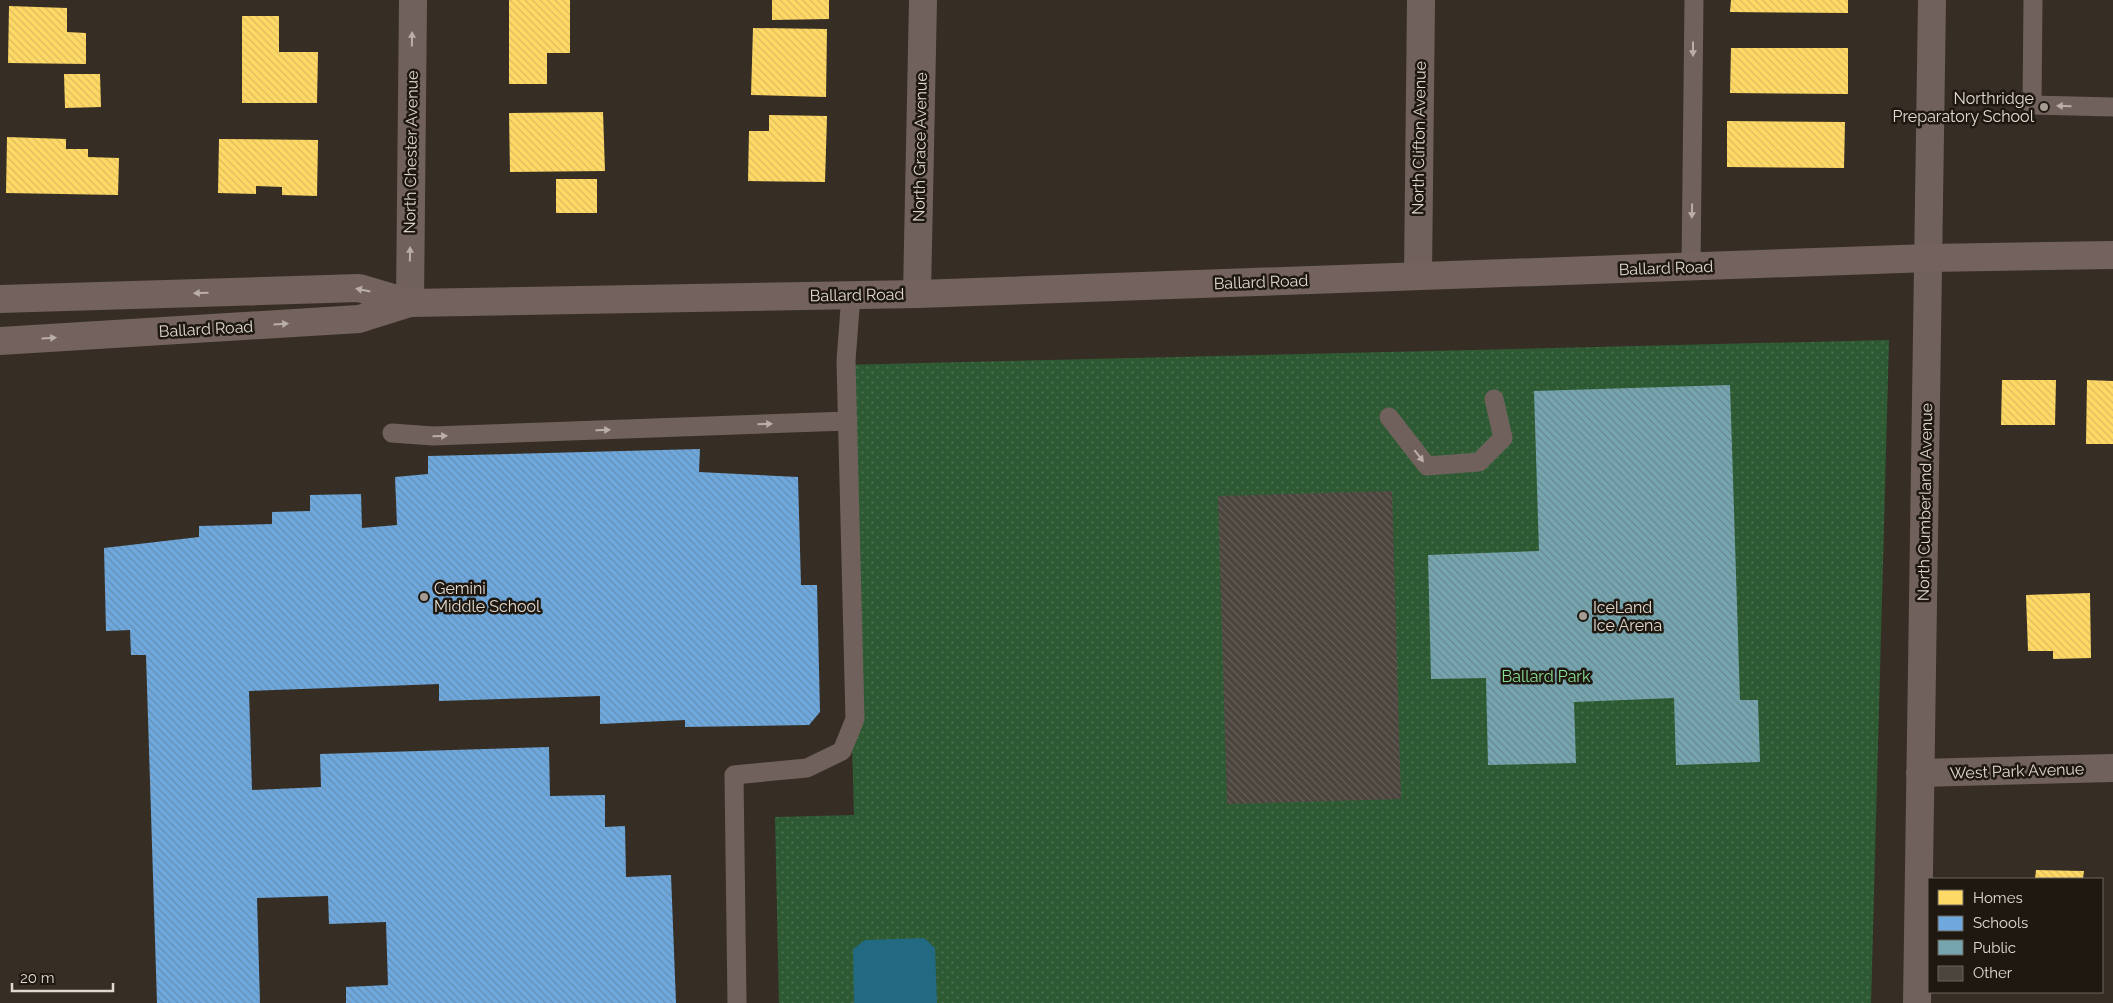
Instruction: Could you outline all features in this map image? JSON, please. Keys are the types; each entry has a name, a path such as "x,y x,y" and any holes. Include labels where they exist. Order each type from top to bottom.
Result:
{"street":[{"name":"North Chester Avenue","path":"410,303 413,0"},
{"name":"North Grace Avenue","path":"917,294 923,0"},
{"name":"North Clifton Avenue","path":"1418,276 1421,0"},
{"name":"North Cumberland Avenue","path":"1917,1003 1932,0"},
{"name":"Ballard Road","path":"0,341 359,319 410,303 917,294 1929,258 2113,255"},
{"name":"Ballard Road","path":"0,299 359,288 410,303"},
{"name":"West Park Avenue","path":"1920,774 2113,768"}],"lane":[{"path":"1691,267 1694,0"},
{"path":"2034,0 2032,105 2113,107"},
{"path":"737,1003 734,775 807,768 842,750 855,719 846,361 851,295"},
{"path":"1389,417 1427,466 1479,462 1503,438 1494,400"},
{"path":"392,432 433,436 848,421"}],"green space":[{"name":"Ballard Park","path":"1889,340 1871,1003 779,1003 775,817 854,815 842,365"}],"water":[{"path":"924,938 935,948 937,1003 854,1003 853,949 865,940"}],"building: Homes":[{"path":"509,0 570,0 570,53 547,53 547,84 509,84"},
{"path":"772,0 829,0 829,19 772,20"},
{"path":"1731,0 1848,0 1848,13 1730,12"},
{"path":"9,6 67,8 67,32 86,33 86,64 8,63"},
{"path":"242,16 279,16 279,52 318,52 317,103 242,103"},
{"path":"753,28 827,29 826,97 751,95"},
{"path":"1731,48 1848,48 1848,94 1730,93"},
{"path":"64,74 100,74 101,107 65,108"},
{"path":"603,112 605,171 510,172 509,113"},
{"path":"769,115 827,116 825,182 748,181 749,131 769,131"},
{"path":"1727,121 1845,122 1844,168 1727,167"},
{"path":"7,137 66,139 66,149 88,149 88,157 119,158 118,195 6,193"},
{"path":"219,139 318,140 317,196 282,195 282,187 256,186 256,194 218,193"},
{"path":"556,179 597,179 597,213 556,213"},
{"path":"2002,380 2056,380 2055,425 2001,425"},
{"path":"2087,380 2113,381 2113,444 2086,444"},
{"path":"2090,593 2091,658 2053,659 2053,651 2028,651 2026,595"},
{"path":"2036,870 2084,871 2083,878 2035,878"}],"building: Schools":[{"path":"700,449 699,472 798,477 801,585 817,585 820,712 809,725 685,727 685,720 600,724 600,696 439,701 439,684 249,691 252,790 321,787 320,754 549,747 550,796 605,795 605,827 625,826 626,877 671,875 676,1003 346,1003 346,987 388,985 386,922 329,924 328,896 257,898 260,1003 157,1003 146,655 131,655 130,630 106,631 104,548 199,537 199,526 272,524 272,512 310,511 310,495 361,494 362,528 397,525 395,477 428,474 428,456"}],"building: Public":[{"name":"IceLand Ice Arena","path":"1730,385 1740,700 1758,700 1760,762 1676,765 1674,698 1574,702 1576,763 1488,765 1486,678 1431,679 1428,555 1539,551 1534,391"}],"building: Other":[{"path":"1392,491 1401,799 1227,804 1218,496"}],"place":[{"name":"Northridge Preparatory School","path":"2044,107"},
{"name":"Gemini Middle School","path":"424,597"},
{"name":"IceLand Ice Arena","path":"1583,616"}]}
